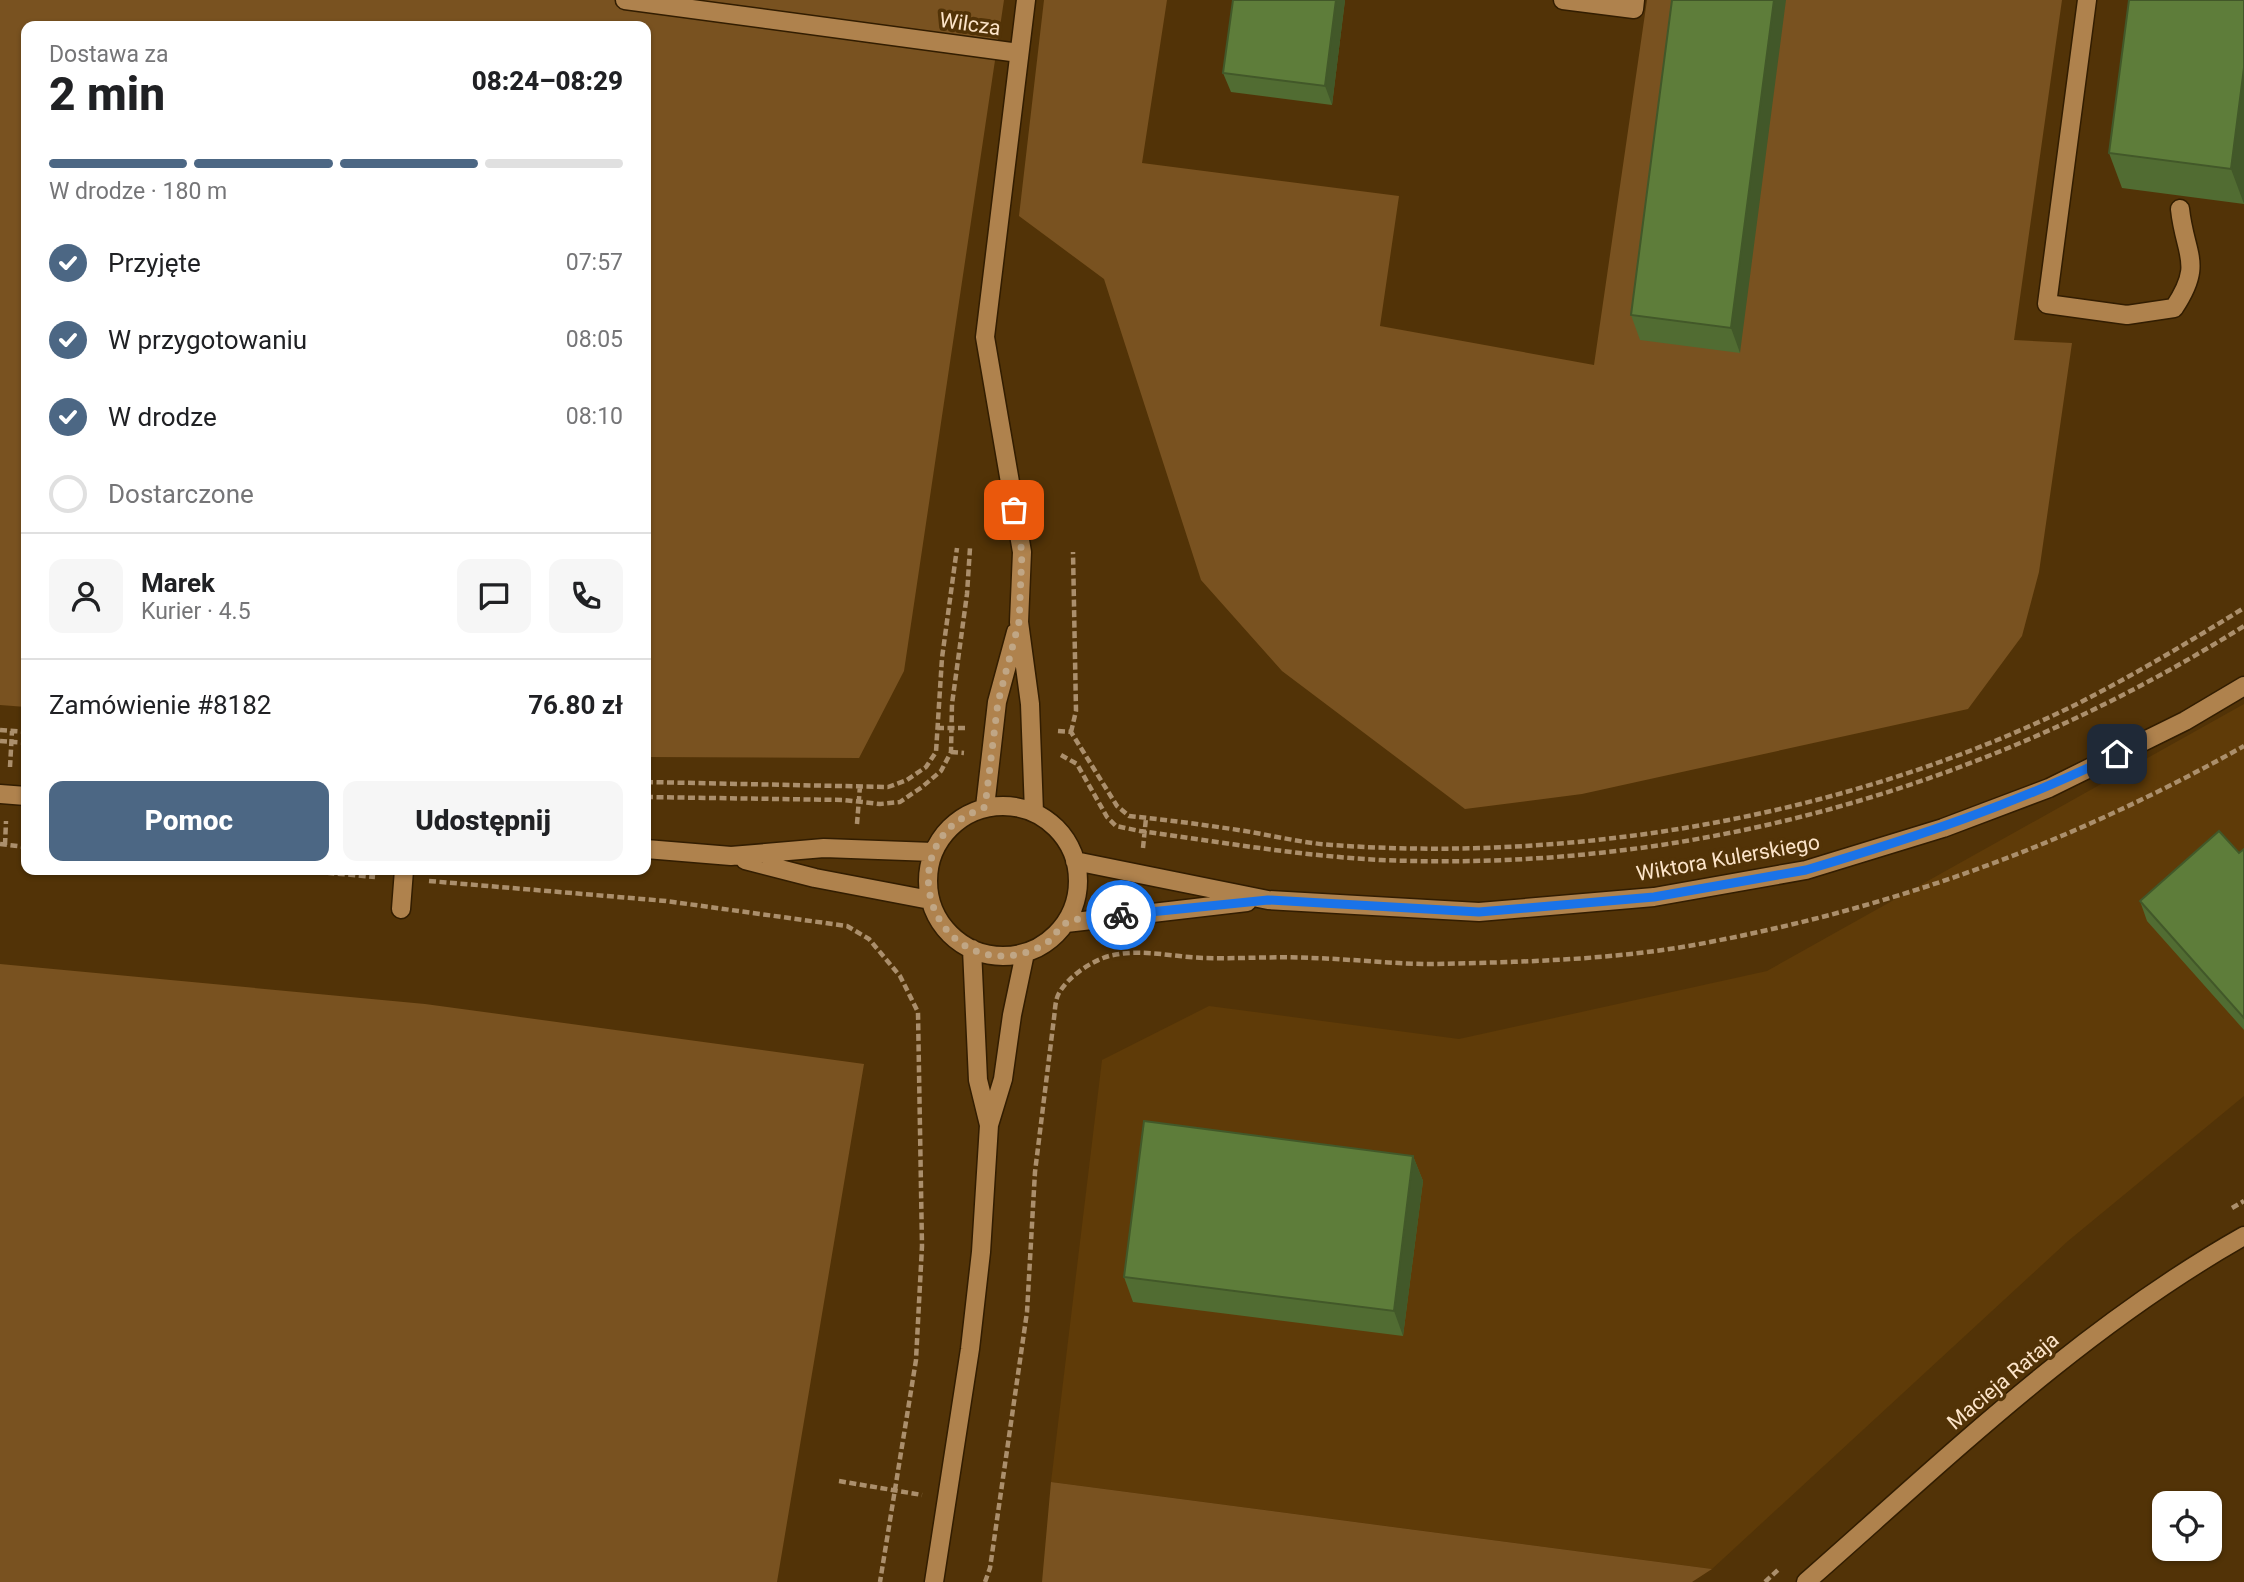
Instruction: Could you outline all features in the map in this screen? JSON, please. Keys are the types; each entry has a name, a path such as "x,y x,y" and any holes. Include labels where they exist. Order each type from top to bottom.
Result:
{"street":[{"name":"Wilcza","path":"625,0 1019,53"},
{"path":"1026,0 985,337 1022,552 1019,622 1030,704 1034,812"},
{"path":"1563,0 1634,9 1635,0"},
{"path":"2087,0 2047,304 2127,315 2174,308 2187,288 2193,262 2183,237 2180,209"},
{"path":"985,807 998,702 1019,622"},
{"name":"Wiktora Kulerskiego","path":"1075,861 1268,900 1479,912 1654,897 1806,870 1943,828 2049,788 2185,721 2244,686"},
{"path":"0,793 21,795"},
{"path":"1009,805 1034,812 1056,826 1071,847 1078,873 1077,898 1066,923 1048,941 1025,953 999,956 972,949 955,939 939,921 930,900 928,876 933,852 954,824 985,807 1009,805"},
{"path":"651,849 731,856 824,848 933,852"},
{"path":"731,856 815,878 930,900"},
{"path":"401,909 404,875"},
{"name":"Wiktora Kulerskiego","path":"1066,923 1138,912 1268,900"},
{"path":"972,949 978,1080 989,1125"},
{"path":"934,1582 972,1335 989,1125 1003,1079 1012,1015 1025,953"},
{"name":"Macieja Rataja","path":"1806,1582 2049,1370 2122,1312 2244,1236"}],"path":[{"path":"651,782 817,783 888,787 907,780 926,767 936,752 957,548"},
{"path":"651,797 900,802 941,771 951,752 970,548"},
{"path":"1073,552 1076,711 1071,732 1117,806 1129,816 1330,845 1468,848 1669,832 1782,808 1895,777 2004,736 2088,698 2169,654 2244,608"},
{"path":"1030,754 1060,754 1077,764 1107,817 1116,826 1140,831 1302,854 1381,860 1477,861 1570,857 1668,845 1778,824 1889,793 1987,759 2077,719 2180,666 2244,626"},
{"path":"937,728 995,729"},
{"path":"0,730 21,732"},
{"path":"1030,731 1071,732"},
{"path":"0,741 21,743"},
{"path":"951,752 993,753"},
{"path":"0,844 21,846"},
{"path":"414,875 666,901 847,926 869,939 900,976 918,1013 922,1246 916,1360 880,1582"},
{"path":"985,1582 990,1568 1027,1312 1035,1172 1059,994 1079,971 1107,956 1135,952"},
{"path":"839,1481 947,1498"}],"shaded area":[{"path":"0,0 1004,0 904,671 859,758 651,757 651,21 21,21 21,707 0,705"},
{"path":"1044,0 1167,0 1142,163 1399,196 1380,326 1594,365 1647,0 2062,0 2014,340 2072,343 2039,572 2022,636 1968,709 1582,794 1465,809 1282,671 1201,580 1104,279 1019,216"},
{"path":"2244,704 2244,1096 2068,1241 1712,1569 1051,1482 1102,1060 1209,1006 1459,1039 1767,971"},
{"path":"0,964 425,1004 864,1064 777,1582 0,1582"},
{"path":"1051,1482 1712,1569 1692,1582 1042,1582"}],"building":[{"path":"1233,0 1336,0 1325,86 1223,73"},
{"path":"1672,0 1774,0 1731,328 1631,315"},
{"path":"2129,0 2244,0 2244,68 2231,169 2109,153"},
{"path":"2219,831 2239,853 2244,849 2244,1018 2140,901"},
{"path":"1144,1121 1413,1156 1394,1311 1124,1277"}],"way so far":[{"path":"1014,510 1022,552 1019,622 998,702 985,807 963,817 945,832 933,852 928,876 930,900 939,921 955,939 975,951 999,956 1025,953 1048,941 1066,923 1121,915"}],"route":[{"path":"1121,915 1268,900 1479,912 1654,897 1806,870 1943,828 2049,788 2117,754"}]}
